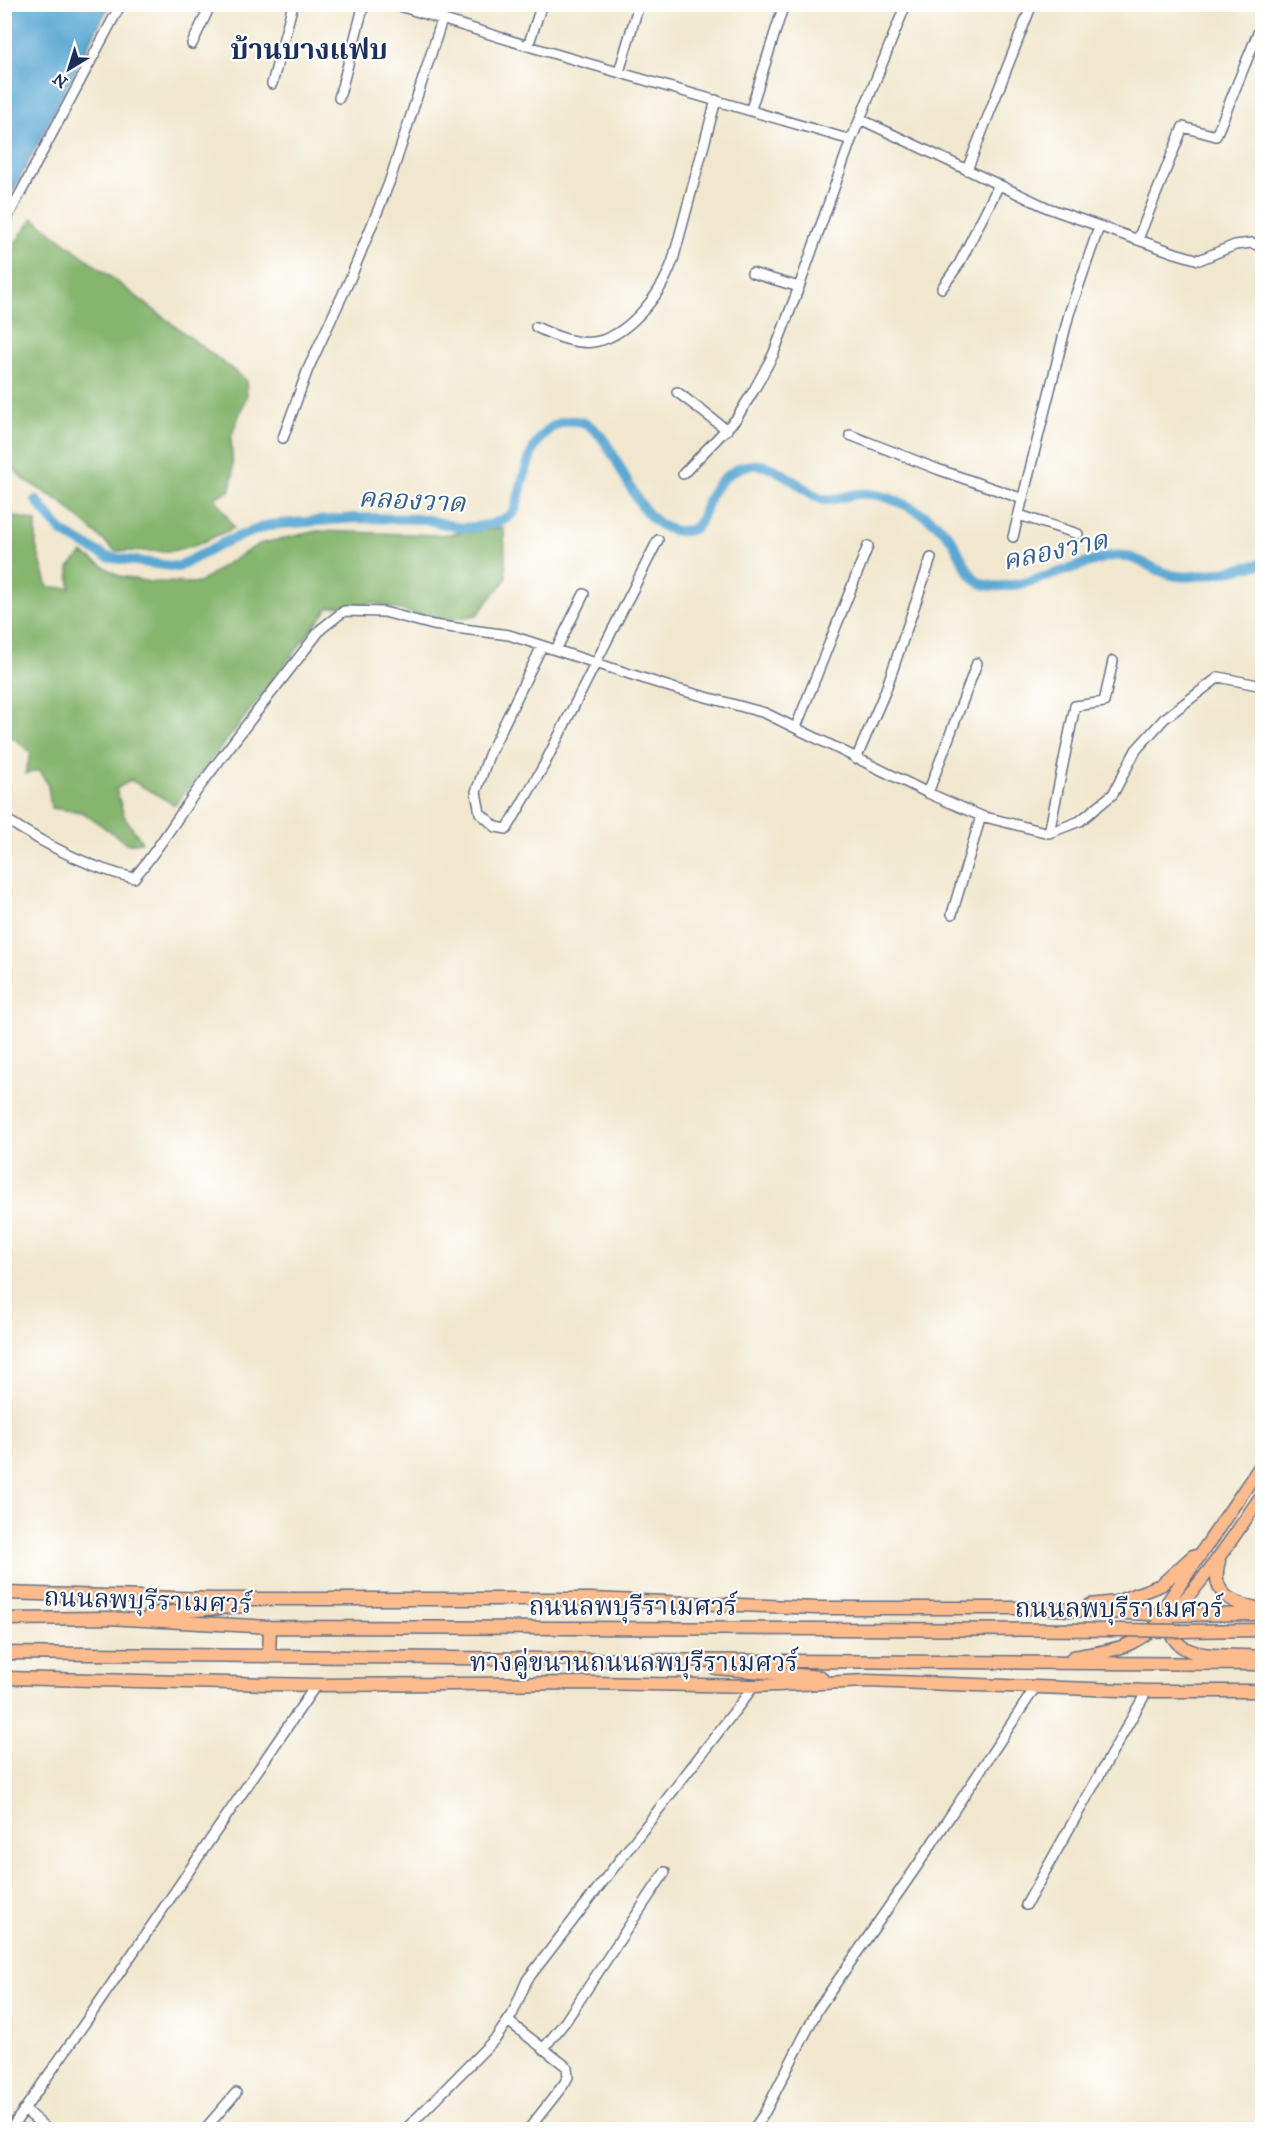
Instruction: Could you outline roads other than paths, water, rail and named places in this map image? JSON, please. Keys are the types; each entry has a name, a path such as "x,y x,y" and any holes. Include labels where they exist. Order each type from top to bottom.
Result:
{"main road":[{"path":"1263,1464 1168,1602 1167,1615 1171,1634 1179,1646 1190,1652 1263,1657"},
{"path":"1048,1663 1112,1650 1131,1643 1156,1626 1209,1571 1263,1495"},
{"path":"1032,1608 1116,1602 1139,1594 1161,1585 1206,1545"},
{"path":"1221,1554 1215,1574 1217,1586 1234,1602 1263,1609"},
{"path":"4,1593 315,1599 591,1599 816,1608 1032,1608 1167,1615 1263,1614"},
{"path":"107,1618 315,1599"},
{"name":"ถนนลพบุรีราเมศวร์","path":"4,1619 107,1618 270,1628 1263,1630"},
{"path":"269,1657 270,1628"},
{"name":"ถนนลพบุรีราเมศวร์","path":"4,1653 1263,1664"},
{"path":"632,1660 867,1681"},
{"name":"ทางคู่ขนานถนนลพบุรีราเมศวร์","path":"4,1678 316,1685 591,1683 754,1686 867,1681 1147,1691 1263,1691"}],"street":[{"path":"4,224 122,4"},
{"path":"192,44 211,4"},
{"path":"272,84 293,4"},
{"path":"339,98 364,4"},
{"path":"528,46 542,4"},
{"path":"619,72 639,4"},
{"path":"751,109 784,4"},
{"path":"683,474 727,430 754,390 773,355 851,140 906,4"},
{"path":"967,170 1032,4"},
{"path":"399,5 528,46 751,109 851,140"},
{"path":"283,438 308,369 350,279 389,183 442,20"},
{"path":"1138,239 1183,127 1216,136 1263,23"},
{"path":"536,327 569,341 584,343 601,341 621,332 655,297 673,260 716,100"},
{"path":"860,119 1047,208 1175,254 1199,260 1235,245 1252,243 1263,247"},
{"path":"942,288 959,264 999,185"},
{"path":"1013,537 1069,314 1099,227"},
{"path":"752,273 799,287"},
{"path":"677,392 727,430"},
{"path":"850,435 937,470 1023,499"},
{"path":"1019,515 1078,534"},
{"path":"542,646 489,755 476,792 480,813 496,827 507,829 549,757 658,540"},
{"path":"796,727 868,546"},
{"path":"856,759 885,692 931,558"},
{"path":"556,650 584,594"},
{"path":"4,818 32,836 107,872 134,878 153,856 175,820 214,767 321,629 344,611 384,612 433,625 509,635 674,688 765,713 856,759 981,816 1049,833 1080,821 1113,794 1136,750 1164,718 1220,677 1263,686"},
{"path":"1049,833 1075,706 1104,702 1113,661"},
{"path":"928,793 977,663"},
{"path":"952,914 981,816"},
{"path":"10,2130 316,1685"},
{"path":"405,2130 496,2038 508,2021 527,1980 754,1686"},
{"path":"753,2130 764,2114 818,2009 915,1869 1035,1688"},
{"path":"1026,1905 1147,1691"},
{"path":"543,2049 565,2022 665,1872"},
{"path":"508,2021 567,2067 568,2077 528,2130"},
{"path":"204,2130 236,2093"},
{"path":"25,2110 48,2130"}],"water":[{"path":"7,4 109,5 5,207 4,8"}],"waterway":[{"name":"คลองวาด","path":"36,500 62,532 107,557 178,567 227,541 269,525 355,518 424,519 461,528 483,526 498,522 515,510 530,456 536,444 555,426 568,421 585,423 599,434 645,510 660,524 678,531 690,530 698,525 711,495 727,475 742,467 759,465 776,470 823,500 870,494 897,501 911,508 924,515 946,533 976,580 993,586 1009,586 1027,582 1112,556 1129,557 1160,571 1186,577 1262,564"}],"district":[{"name":"บ้านบางแฟบ","path":"309,49"}]}
